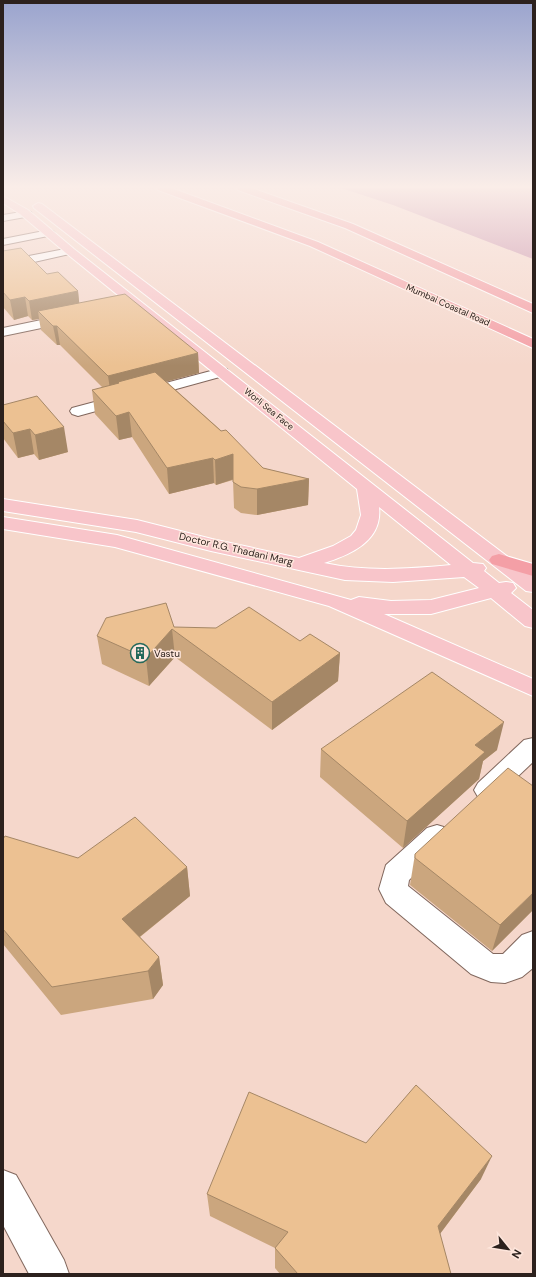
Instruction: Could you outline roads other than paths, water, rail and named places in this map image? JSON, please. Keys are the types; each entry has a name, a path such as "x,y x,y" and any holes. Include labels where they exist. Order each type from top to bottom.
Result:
{"highway":[{"name":"Mumbai Coastal Road","path":"322,248 533,344"},
{"path":"397,248 533,309"}],"main road":[{"name":"Worli Sea Face","path":"66,248 533,621"},
{"name":"Worli Sea Face","path":"93,248 499,560 531,579"},
{"path":"301,564 349,546 362,536 369,523 370,509 365,486"},
{"name":"Doctor R.G. Thadani Marg","path":"3,505 137,526 211,545 345,574 393,576 470,570 499,560"},
{"path":"41,529 54,512"},
{"path":"3,523 131,545 336,601 391,608 431,607 497,592 531,579"},
{"path":"336,601 533,688"}],"street":[{"path":"3,251 16,263"},
{"path":"3,265 70,251"},
{"path":"117,308 137,304"},
{"path":"3,332 81,316"},
{"path":"78,411 222,372"},
{"path":"533,748 396,874 393,889 396,894 482,964 493,970 505,969 517,964 533,945"},
{"path":"3,1188 50,1274"}],"place":[{"name":"Vastu","path":"140,653"}]}
